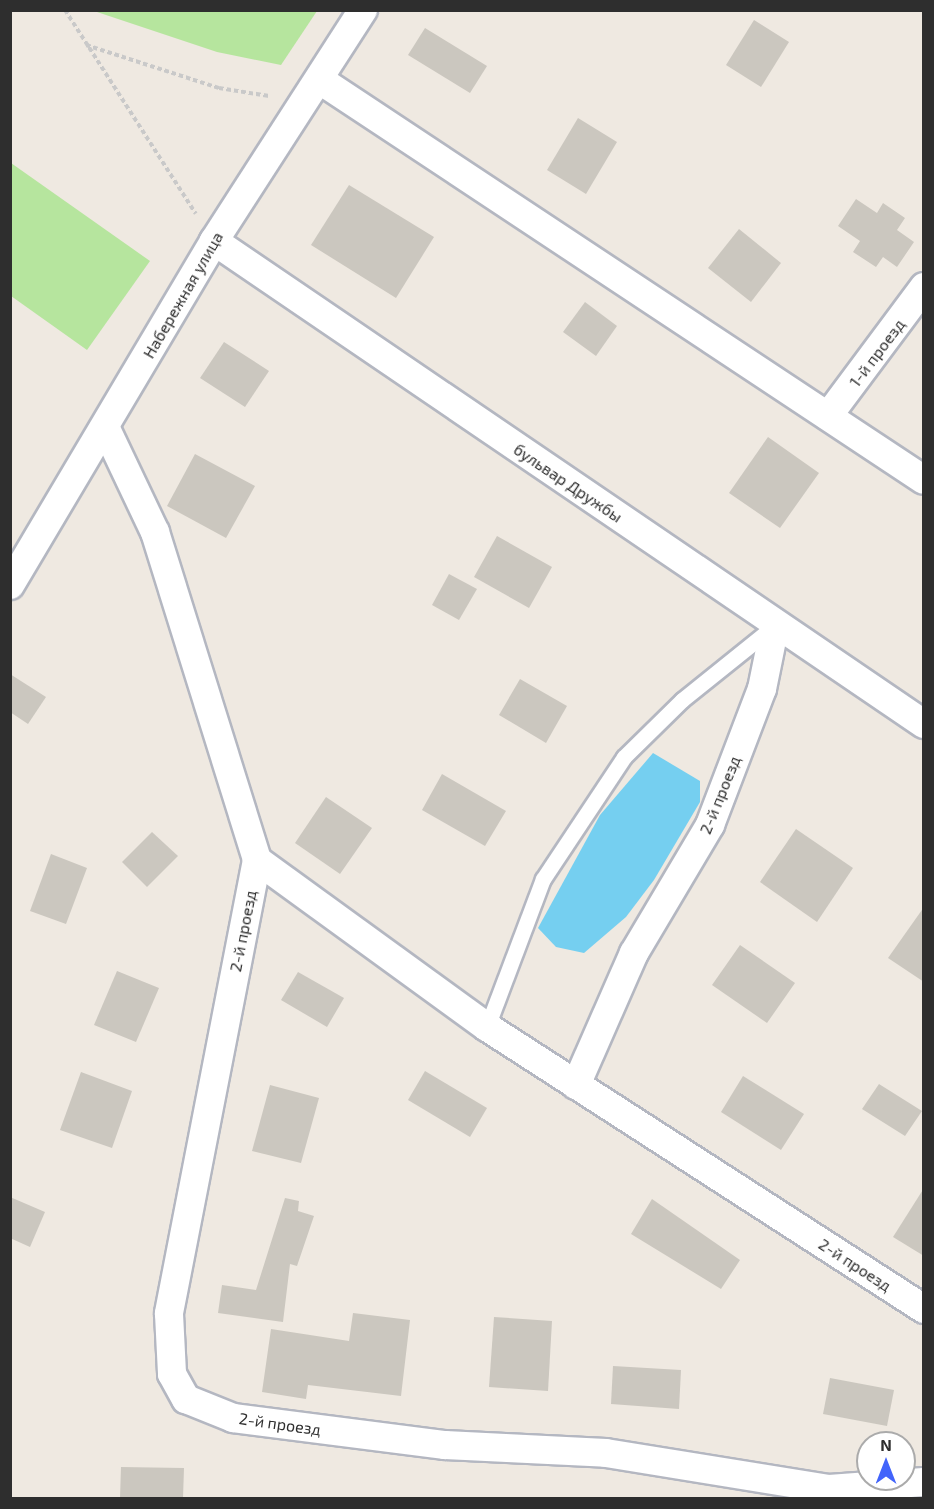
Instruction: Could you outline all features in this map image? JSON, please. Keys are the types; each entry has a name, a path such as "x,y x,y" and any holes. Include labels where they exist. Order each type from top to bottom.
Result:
{"street":[{"name":"Набережная улица","path":"10,585 106,429 214,242 363,10"},
{"path":"313,90 828,416 924,480"},
{"name":"бульвар Дружбы","path":"214,242 924,724"},
{"name":"1-й проезд","path":"828,416 924,287"},
{"name":"2-й проезд","path":"106,429 155,532 257,860 169,1314 172,1374 186,1399 233,1418 446,1445 606,1453 829,1489 924,1482"},
{"name":"2-й проезд","path":"576,1085 634,953 710,825 762,689 775,625"},
{"name":"2-й проезд","path":"257,860 487,1027 924,1310"}],"lane":[{"path":"487,1027 543,879 624,757 682,700 775,625"}],"path":[{"path":"65,10 214,242"},
{"path":"86,45 219,88 313,90"}],"green space":[{"path":"317,10 281,65 217,52 94,11"},
{"path":"11,163 150,261 87,350 11,296"}],"water":[{"path":"653,753 700,781 700,802 654,880 626,917 584,953 556,947 538,928 600,815"}],"building":[{"path":"754,20 789,42 761,87 726,65"},
{"path":"425,28 487,66 470,93 408,55"},
{"path":"578,118 617,142 586,194 547,170"},
{"path":"349,185 434,237 396,298 311,245"},
{"path":"856,199 877,213 883,203 905,218 897,230 914,242 897,267 883,257 876,267 853,252 860,241 838,226"},
{"path":"739,229 781,263 751,302 708,268"},
{"path":"585,302 617,326 596,356 563,332"},
{"path":"224,342 269,371 245,407 200,378"},
{"path":"768,437 819,473 780,528 729,493"},
{"path":"195,454 255,486 226,538 167,506"},
{"path":"497,536 552,567 529,608 474,577"},
{"path":"449,574 477,589 459,620 432,605"},
{"path":"10,674 46,697 28,724 10,712"},
{"path":"520,679 567,706 546,743 499,715"},
{"path":"442,774 506,811 485,846 422,810"},
{"path":"326,797 372,828 340,874 295,843"},
{"path":"796,829 853,868 817,922 760,882"},
{"path":"152,832 178,856 147,887 122,862"},
{"path":"51,854 87,868 66,924 30,911"},
{"path":"924,907 924,982 888,958"},
{"path":"740,945 795,983 767,1023 712,985"},
{"path":"117,971 159,988 136,1042 94,1025"},
{"path":"298,972 344,998 327,1027 281,1000"},
{"path":"425,1071 487,1108 470,1137 408,1100"},
{"path":"81,1072 132,1091 112,1148 60,1130"},
{"path":"743,1076 804,1114 781,1150 721,1112"},
{"path":"879,1084 922,1111 905,1136 862,1109"},
{"path":"270,1085 319,1098 301,1163 252,1151"},
{"path":"924,1188 924,1256 893,1237"},
{"path":"10,1197 45,1212 30,1247 10,1238"},
{"path":"285,1198 299,1201 298,1211 314,1216 297,1266 290,1264 283,1322 218,1313 222,1285 256,1290"},
{"path":"652,1199 740,1260 721,1289 631,1234"},
{"path":"353,1313 410,1320 401,1396 308,1385 306,1399 262,1392 271,1329 349,1341"},
{"path":"494,1317 552,1321 548,1391 489,1387"},
{"path":"613,1366 681,1370 679,1409 611,1404"},
{"path":"830,1378 894,1390 887,1426 823,1414"},
{"path":"121,1467 184,1468 183,1498 120,1498"}]}
